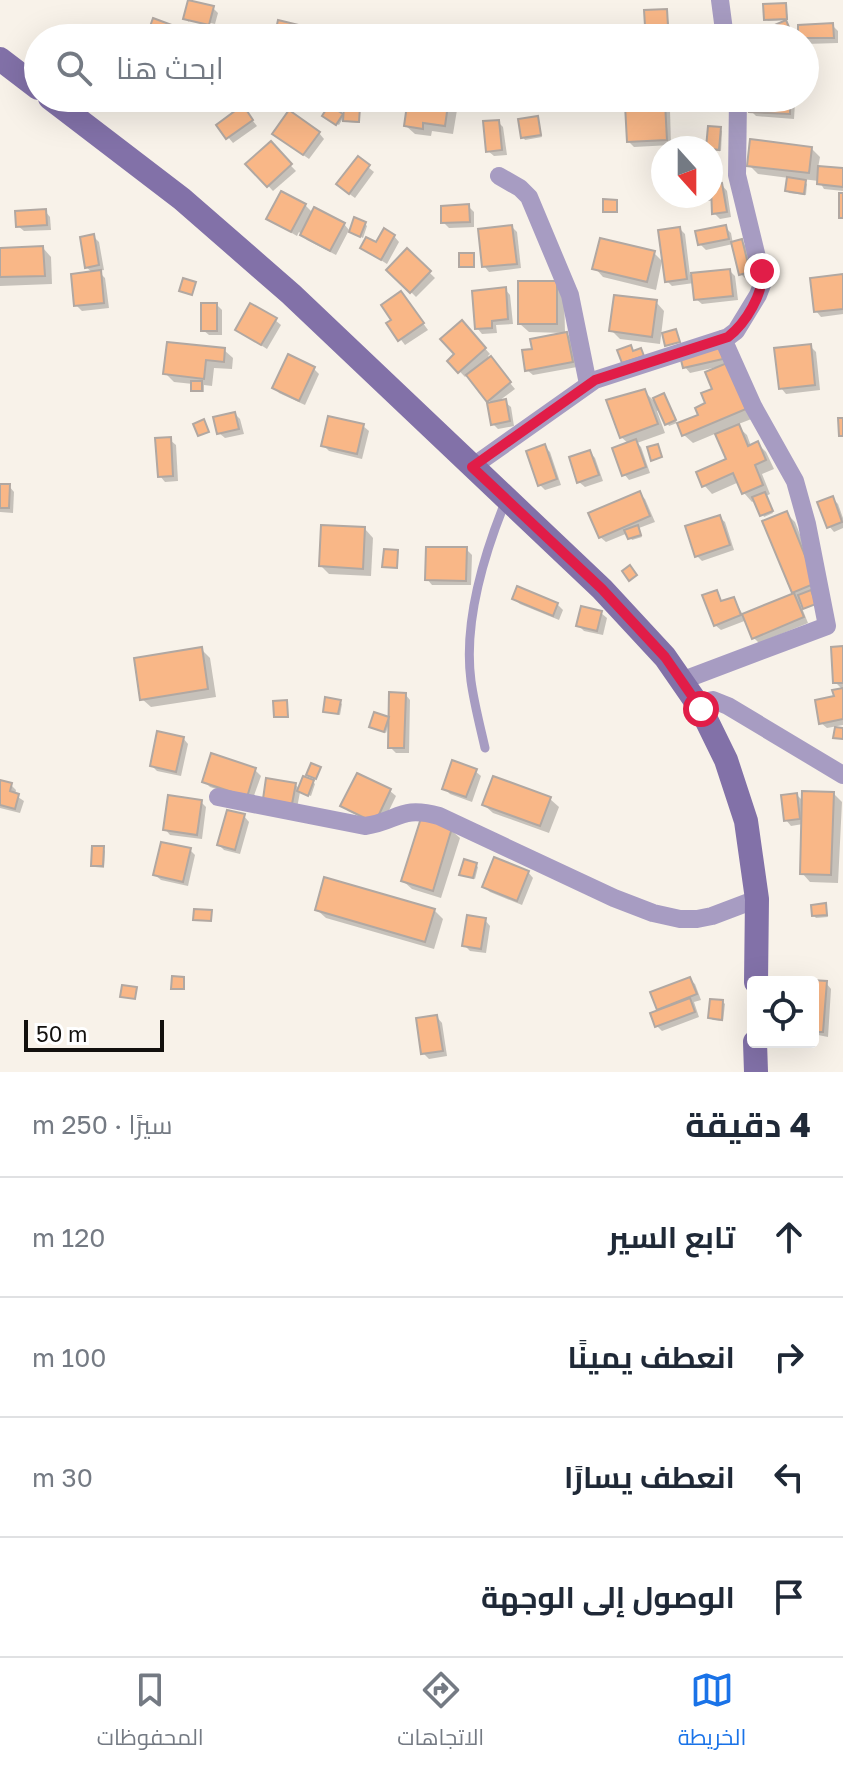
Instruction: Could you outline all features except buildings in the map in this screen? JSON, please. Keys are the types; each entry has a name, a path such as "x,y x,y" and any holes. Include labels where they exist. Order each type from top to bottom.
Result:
{"main road":[{"path":"0,59 24,77"},
{"path":"68,112 182,199 291,294 602,589 665,657 697,703 726,760 746,821 757,899 756,976"},
{"path":"755,1048 756,1072"}],"street":[{"path":"720,0 723,24"},
{"path":"472,467 588,384 723,339 736,331 763,282 737,175 738,112"},
{"path":"499,176 529,197 562,274 577,323 588,384"},
{"path":"681,681 835,624 795,481 753,406 723,339"},
{"path":"697,703 713,700 728,706 843,775"},
{"path":"218,797 365,826 379,824 405,812 421,811 439,816 614,898 653,913 680,919 712,916 757,899"}],"lane":[{"path":"485,748 470,680 471,643 477,588 491,536 506,500"}],"route":[{"path":"701,709 665,657 602,589 472,467 595,380 728,337 736,331 758,295 763,282 762,271"}]}
